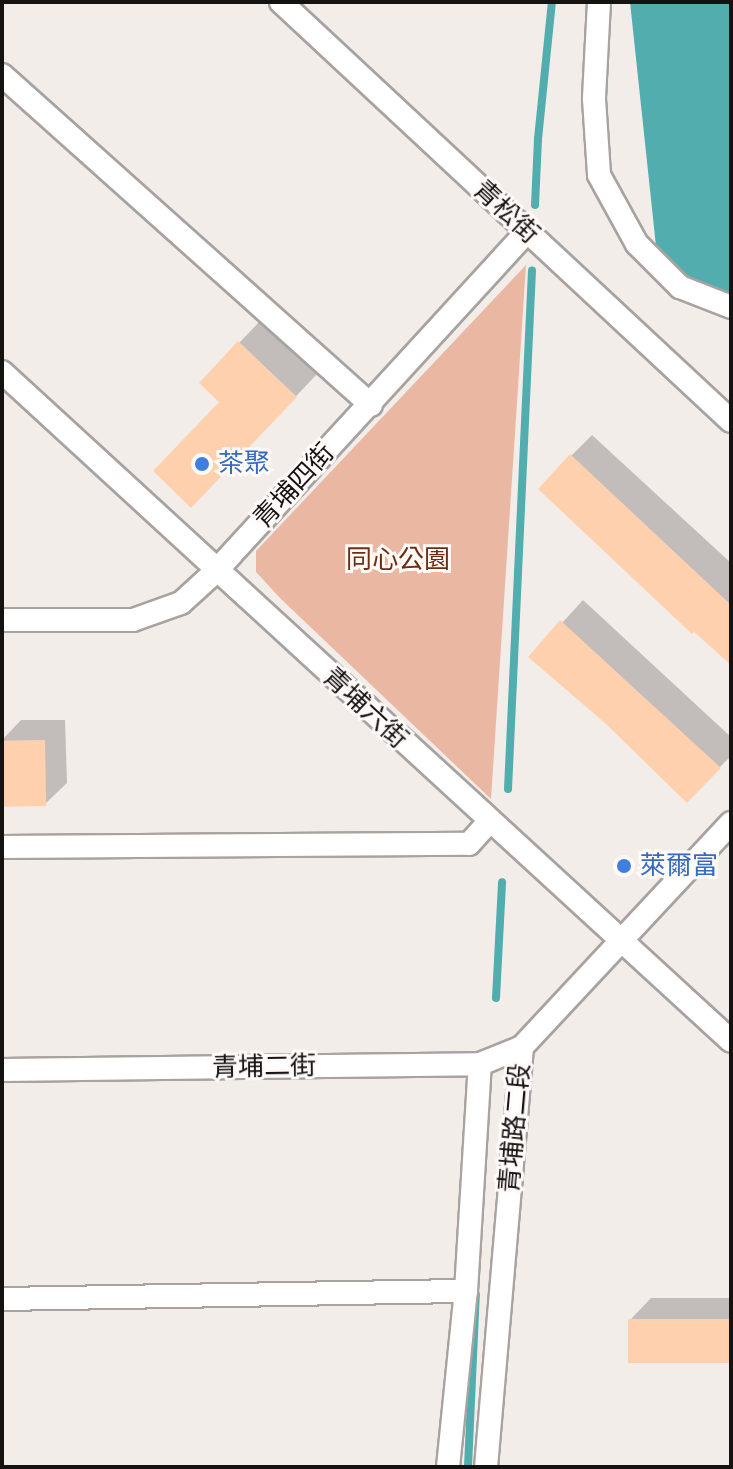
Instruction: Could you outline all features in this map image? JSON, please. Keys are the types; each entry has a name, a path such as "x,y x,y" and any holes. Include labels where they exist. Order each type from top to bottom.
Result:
{"street":[{"name":"青松街","path":"281,2 731,421"},
{"path":"599,2 594,99 599,175 637,244 680,287 731,307"},
{"path":"2,75 371,405"},
{"name":"青埔四街","path":"2,620 133,620 181,603 216,571 371,405 527,232"},
{"name":"青埔六街","path":"2,372 731,1041"},
{"path":"2,847 469,844 489,822"},
{"name":"青埔路二段","path":"486,1467 522,1047 731,823"},
{"name":"青埔二街","path":"2,1070 480,1064 522,1047"},
{"name":"青埔路二段","path":"448,1467 466,1291 480,1064"},
{"path":"2,1299 466,1291"}],"green space":[{"name":"同心公園","path":"526,265 491,799 281,599 256,572 256,551"}],"water":[{"path":"630,2 731,2 731,294 658,265"}],"building":[{"path":"238,341 297,397 191,508 153,471 219,402 199,383"},
{"path":"570,454 731,605 731,665 694,632 692,634 538,489"},
{"path":"560,620 721,768 687,803 606,724 528,657"},
{"path":"45,740 46,806 3,807 2,741"},
{"path":"628,1319 731,1319 731,1363 628,1363"}],"waterway":[{"path":"535,205 538,139 552,2"},
{"path":"508,789 532,271"},
{"path":"496,998 502,882"},
{"path":"468,1467 476,1294"}],"place":[{"name":"茶聚","path":"202,464"},
{"name":"萊爾富","path":"624,866"}]}
